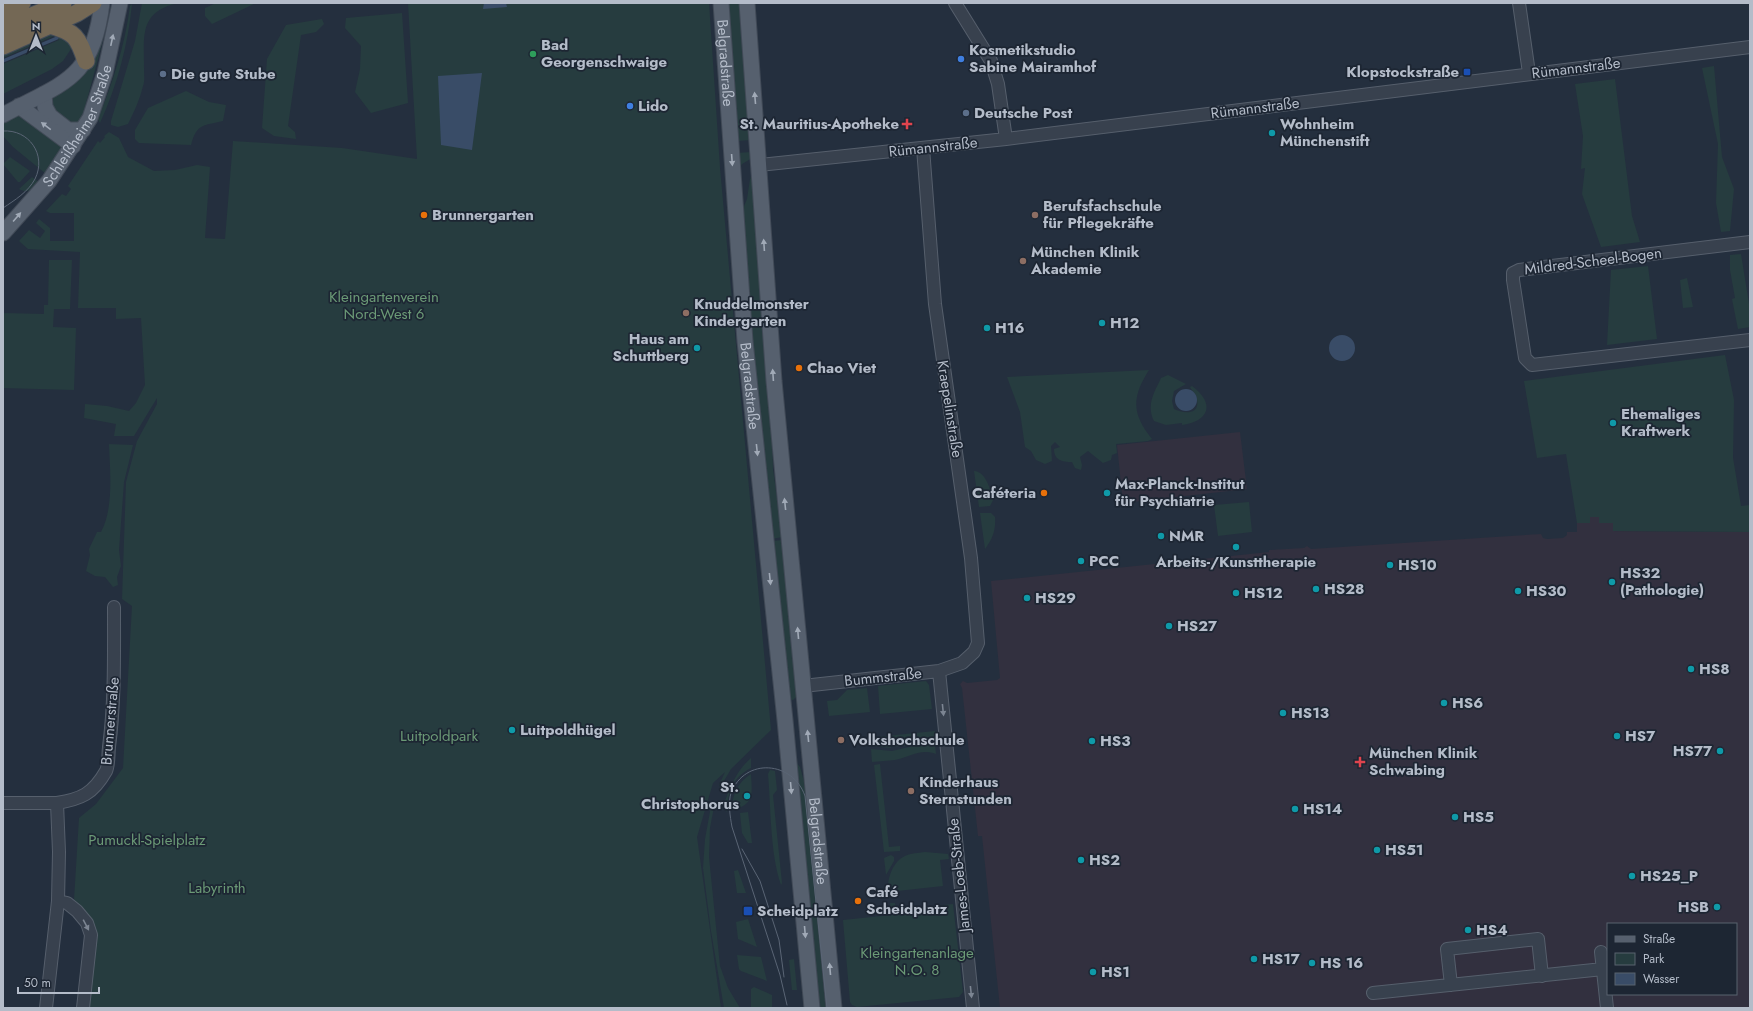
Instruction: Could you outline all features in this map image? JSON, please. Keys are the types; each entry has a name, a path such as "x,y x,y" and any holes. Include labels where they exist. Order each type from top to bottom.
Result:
{"highway":[{"path":"3,11 22,3"},
{"path":"3,28 63,3"},
{"path":"3,46 50,26 77,13 93,3"},
{"path":"50,26 66,30 74,36 80,43 86,61"}],"main road":[{"name":"Schleißheimer Straße","path":"3,115 58,87 75,74 86,61 95,42 102,3"},
{"name":"Schleißheimer Straße","path":"3,233 49,181 90,118 105,74 120,3"},
{"name":"Belgradstraße","path":"721,3 745,341 785,720 812,1008"},
{"name":"Belgradstraße","path":"747,3 774,388 834,1008"},
{"path":"44,94 44,107 50,116 68,130 83,130"},
{"path":"19,106 73,146"},
{"path":"785,720 803,692"}],"street":[{"path":"955,3 991,61 998,84 1006,139"},
{"path":"1519,3 1529,74"},
{"name":"Rümannstraße","path":"759,165 1006,139 1750,47"},
{"name":"Kraepelinstraße","path":"923,148 937,321 973,574 978,643 974,652 962,662"},
{"name":"Mildred-Scheel-Bogen","path":"1750,242 1519,270 1514,272 1513,280 1525,358 1532,365 1750,340"},
{"name":"Brunnerstraße","path":"3,802 57,803 76,800 94,788 107,770 111,735 114,678 114,607"},
{"name":"Bummstraße","path":"803,692 939,671 962,662"},
{"name":"James-Loeb-Straße","path":"939,671 973,1008"},
{"path":"46,1008 58,901 59,852 57,803"},
{"path":"58,901 67,904 77,911 87,924 91,935 84,1008"},
{"path":"1451,985 1447,949 1538,939 1542,976"},
{"path":"1601,952 1607,1008"},
{"path":"1373,993 1603,969"}],"shaded area":[{"path":"1240,432 1247,489 1123,503 1117,445"},
{"name":"München Klinik Schwabing","path":"1590,517 1599,517 1600,523 1613,523 1614,531 1750,532 1750,1008 1000,1008 982,836 978,836 962,688 960,684 963,681 967,683 997,680 1000,678 991,581 1269,552 1269,550 1304,548 1307,546 1311,549 1541,534 1543,538 1547,539 1563,538 1567,535 1567,532 1577,532 1577,523 1590,523"}],"green space":[{"path":"142,3 178,3 165,7 156,12 146,26 144,35 144,84 137,105 128,124 118,127 111,125 111,121 135,41"},
{"path":"216,3 256,3 212,24 205,16 205,8"},
{"name":"Luitpoldpark","path":"408,3 709,3 720,168 771,730 731,769 721,786 719,785 725,772 713,783 697,837 721,1008 83,1008 91,935 77,911 74,900 79,818 96,804 123,768 132,606 122,599 126,482 137,441 157,404 157,398 134,436 114,436 116,424 84,418 85,404 107,406 129,411 136,403 145,385 141,318 116,319 116,308 78,308 80,252 28,249 19,241 29,230 40,238 45,231 36,223 39,219 50,228 50,241 74,241 74,213 50,213 46,211 62,194 66,196 71,189 68,186 98,141 100,143 105,137 104,136 109,132 119,138 128,157 154,171 175,170 197,165 210,167 205,238 225,239 233,141 342,148 417,159"},
{"path":"727,3 742,3 751,140 737,141"},
{"path":"132,4 128,35 117,80 100,123 98,119 118,63 130,6"},
{"path":"402,13 408,103 371,113 355,92 360,69 361,46 345,28 346,18"},
{"path":"322,19 324,24 316,32 301,35 288,126 295,132 296,139 274,136 262,128 267,59 286,25"},
{"path":"108,22 82,118 79,124 69,124 50,106 52,99 72,85 85,73 99,50 105,24"},
{"path":"48,33 75,43 63,61 52,69 3,94 3,64 59,40 54,36 3,58 3,52"},
{"path":"1714,66 1722,157 1734,189 1730,231 1721,232 1716,203 1718,144 1702,68"},
{"path":"1615,79 1632,216 1640,242 1601,247 1582,194 1585,168 1581,169 1583,136 1575,84"},
{"path":"186,91 209,102 226,105 223,121 206,125 198,129 191,145 139,143 135,139 135,130 148,108"},
{"path":"16,115 20,115 62,146 63,150 46,174 13,147 3,136 3,121"},
{"path":"752,152 752,158 742,164 738,172 736,153"},
{"path":"10,157 30,171 20,182 18,182 3,164"},
{"path":"753,170 766,370 772,432 773,469 782,537 772,539 755,371 742,211 747,199"},
{"path":"32,177 40,183 28,191 19,189"},
{"path":"1741,254 1750,310 1750,327 1738,329 1732,299 1735,298 1730,270 1730,255"},
{"path":"49,260 72,260 70,309 54,309 53,327 76,328 74,390 3,388 3,313 44,314 44,305 48,305"},
{"path":"1648,266 1657,339 1607,345 1611,270"},
{"path":"1687,278 1693,307 1683,308 1680,280"},
{"path":"1725,355 1734,400 1733,458 1741,506 1750,505 1750,532 1613,531 1613,523 1599,523 1599,517 1590,517 1590,523 1577,523 1566,454 1537,458 1524,381"},
{"path":"1149,370 1139,389 1136,405 1140,421 1152,439 1148,441 1116,444 1117,453 1112,455 1111,460 1103,463 1088,451 1080,457 1082,465 1081,470 1075,468 1072,462 1059,460 1055,456 1054,449 1060,447 1055,442 1051,446 1052,461 1045,464 1036,460 1031,451 1025,447 1020,412 1007,377"},
{"path":"1168,375 1186,384 1174,391 1172,401 1174,409 1182,412 1194,411 1197,404 1197,399 1190,387 1192,386 1204,399 1206,410 1204,415 1199,420 1182,425 1182,423 1166,425 1154,421 1151,410 1152,399 1161,378"},
{"path":"109,444 133,445 124,482 119,550 121,566 117,577 118,585 113,587 105,577 95,576 86,571 90,555 89,549 97,532 101,532 108,512 110,500"},
{"path":"974,471 982,474 987,482 993,500 990,506 979,507"},
{"path":"1249,502 1252,532 1218,536 1214,505"},
{"path":"980,513 991,513 995,517 993,534 985,549"},
{"path":"783,540 797,696 793,700 789,699 772,541"},
{"path":"926,681 929,685 932,709 880,714 878,686"},
{"path":"867,688 870,712 829,716 827,701 837,700 847,690"},
{"path":"935,731 936,741 923,740 891,748 872,746 870,733 876,733 876,737"},
{"path":"926,743 935,745 936,754 930,752 920,752 895,760 872,762 871,749 892,751"},
{"path":"751,758 751,768 740,776 732,786 728,798 727,812 723,807 731,787 737,774"},
{"path":"794,760 800,767 809,800 830,1008 821,1008 817,992"},
{"path":"880,764 889,847 900,846 900,851 884,852 874,765"},
{"path":"770,770 775,771 777,790 773,795 781,885 777,872 773,845 768,774"},
{"path":"751,774 752,787 748,801 745,805 732,810 736,790 742,781"},
{"path":"711,806 714,807 710,828 709,857 720,966 728,988 740,1008 724,1008 711,931 703,868 705,839"},
{"path":"748,812 752,843 748,843 742,833 740,813"},
{"path":"925,852 948,854 949,859 940,860 943,886 888,892 888,882 891,872 897,862 907,855"},
{"path":"891,855 894,857 894,861 886,875 884,858"},
{"path":"738,870 746,893 737,893 734,871"},
{"name":"Kleingartenanlage N.O. 8","path":"890,903 895,903 896,910 953,904 963,992 959,997 857,1007 852,1005 850,1002 843,920 891,915"},
{"path":"748,919 757,947 738,939 736,922"},
{"path":"737,955 761,957 767,981 741,971 739,969"},
{"path":"794,959 797,990 792,990 789,960"},
{"path":"754,987 772,995 772,1008 751,1008 751,989"}],"water":[{"path":"484,3 506,3 507,7 483,9"},
{"path":"482,73 472,150 441,145 438,76"},
{"path":"1342,335 1351,339 1355,348 1351,357 1342,361 1333,357 1329,348 1333,339"},
{"path":"1186,389 1194,392 1197,400 1194,408 1186,411 1178,408 1175,400 1178,392"}],"waterway":[{"path":"3,61 57,38"}],"tram line":[{"path":"3,131 21,134 28,139 33,145 39,161 35,179 29,188 3,208"},
{"path":"787,1005 780,975 732,827 730,814 731,793 738,781 747,773 757,769 769,768 780,770 799,784 805,796 827,1008"},
{"path":"742,849 760,881 779,940 784,977"}],"place":[{"name":"Bad Georgenschwaige","path":"533,54"},
{"name":"Kosmetikstudio Sabine Mairamhof","path":"961,59"},
{"name":"Klopstockstraße","path":"1467,72"},
{"name":"Die gute Stube","path":"163,74"},
{"name":"Lido","path":"630,106"},
{"name":"Deutsche Post","path":"966,113"},
{"name":"St. Mauritius-Apotheke","path":"907,124"},
{"name":"Wohnheim Münchenstift","path":"1272,133"},
{"name":"Brunnergarten","path":"424,215"},
{"name":"Berufsfachschule für Pflegekräfte","path":"1035,215"},
{"name":"München Klinik Akademie","path":"1023,261"},
{"name":"Knuddelmonster Kindergarten","path":"686,313"},
{"name":"H12","path":"1102,323"},
{"name":"H16","path":"987,328"},
{"name":"Haus am Schuttberg","path":"697,348"},
{"name":"Chao Viet","path":"799,368"},
{"name":"Ehemaliges Kraftwerk","path":"1613,423"},
{"name":"Caféteria","path":"1044,493"},
{"name":"Max-Planck-Institut für Psychiatrie","path":"1107,493"},
{"name":"NMR","path":"1161,536"},
{"name":"Arbeits-/Kunsttherapie","path":"1236,547"},
{"name":"PCC","path":"1081,561"},
{"name":"HS10","path":"1390,565"},
{"name":"HS32 (Pathologie)","path":"1612,582"},
{"name":"HS28","path":"1316,589"},
{"name":"HS30","path":"1518,591"},
{"name":"HS12","path":"1236,593"},
{"name":"HS29","path":"1027,598"},
{"name":"HS27","path":"1169,626"},
{"name":"HS8","path":"1691,669"},
{"name":"HS6","path":"1444,703"},
{"name":"HS13","path":"1283,713"},
{"name":"Luitpoldhügel","path":"512,730"},
{"name":"HS7","path":"1617,736"},
{"name":"Volkshochschule","path":"841,740"},
{"name":"HS3","path":"1092,741"},
{"name":"HS77","path":"1720,751"},
{"name":"München Klinik Schwabing","path":"1360,762"},
{"name":"Kinderhaus Sternstunden","path":"911,791"},
{"name":"St. Christophorus","path":"747,796"},
{"name":"HS14","path":"1295,809"},
{"name":"HS5","path":"1455,817"},
{"name":"HS51","path":"1377,850"},
{"name":"HS2","path":"1081,860"},
{"name":"HS25_P","path":"1632,876"},
{"name":"Café Scheidplatz","path":"858,901"},
{"name":"HSB","path":"1717,907"},
{"name":"Scheidplatz","path":"748,911"},
{"name":"HS4","path":"1468,930"},
{"name":"HS17","path":"1254,959"},
{"name":"HS 16","path":"1312,963"},
{"name":"HS1","path":"1093,972"}],"park label":[{"name":"Kleingartenverein Nord-West 6","path":"384,306"},
{"name":"Pumuckl-Spielplatz","path":"147,840"},
{"name":"Labyrinth","path":"217,888"}]}
